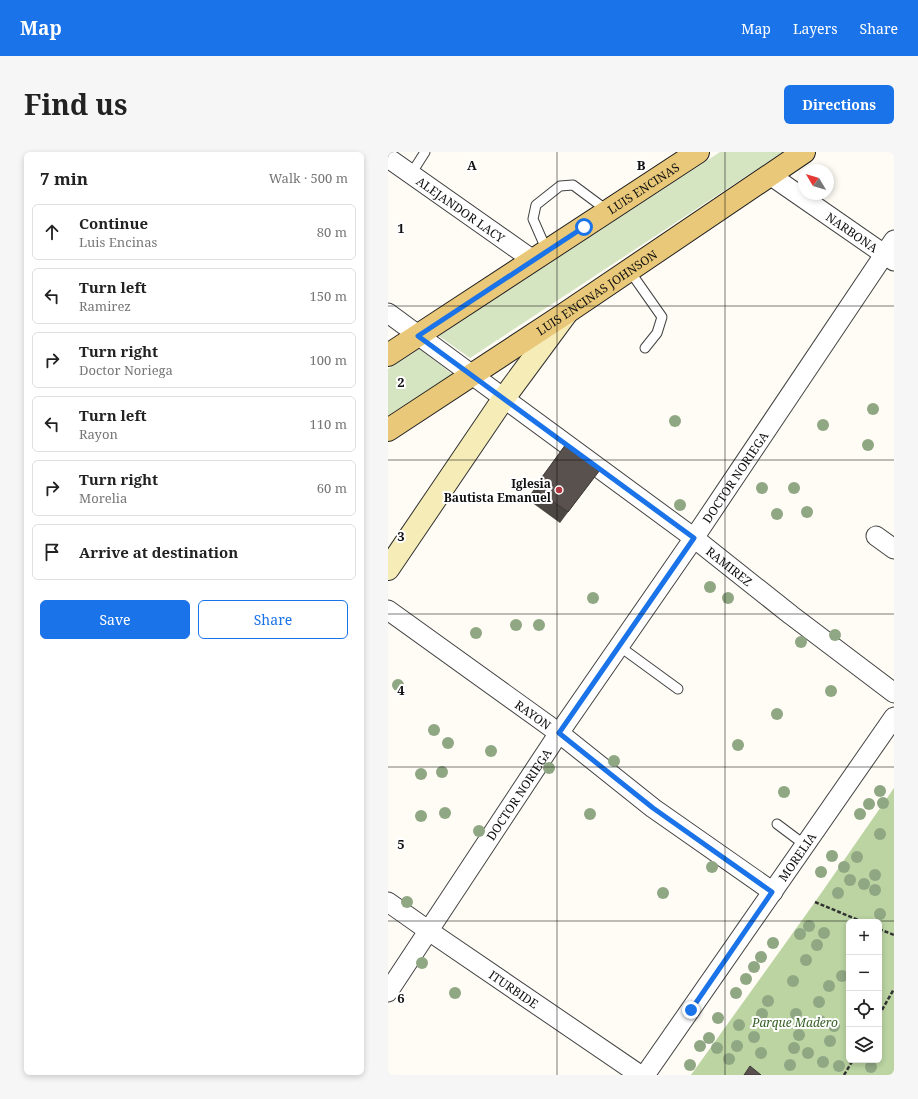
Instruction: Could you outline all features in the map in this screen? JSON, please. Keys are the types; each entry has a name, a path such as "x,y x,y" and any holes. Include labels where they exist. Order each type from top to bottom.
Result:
{"main road":[{"name":"LUIS ENCINAS","path":"388,355 698,152"},
{"name":"LUIS ENCINAS JOHNSON","path":"388,430 472,376 804,152"},
{"path":"388,569 504,398 566,313"}],"street":[{"name":"ALEJANDOR LACY","path":"388,158 540,255"},
{"name":"NARBONA","path":"770,175 891,252"},
{"name":"DOCTOR NORIEGA","path":"388,992 559,733 891,252"},
{"name":"RAMIREZ","path":"388,313 694,538 791,616 894,693"},
{"path":"876,536 894,549"},
{"name":"RAYON","path":"388,610 559,733 653,808 772,892"},
{"name":"MORELIA","path":"645,1075 894,716"},
{"name":"ITURBIDE","path":"388,902 428,931 640,1075"}],"lane":[{"path":"411,174 425,152"},
{"path":"540,255 533,219 536,205 560,186 573,185 608,211"},
{"path":"629,270 662,317 658,332 645,348"},
{"path":"619,646 678,689"},
{"path":"777,824 805,845"}],"path":[{"path":"815,902 855,919"},
{"path":"882,930 894,935"},
{"path":"882,1010 894,989"},
{"path":"844,1075 851,1063"}],"green space":[{"path":"720,152 783,152 470,358 439,336"},
{"path":"420,349 452,374 388,417 388,369"},
{"name":"Parque Madero","path":"894,788 894,1075 691,1075 815,902"}],"building":[{"name":"Iglesia Bautista Emanuel","path":"566,444 600,470 568,512 534,488"},
{"path":"750,1066 761,1075 744,1075"}],"place":[{"name":"Iglesia Bautista Emanuel","path":"559,490"}],"route":[{"path":"584,227 418,336 694,538 559,733 653,808 772,892 691,1010"}]}
